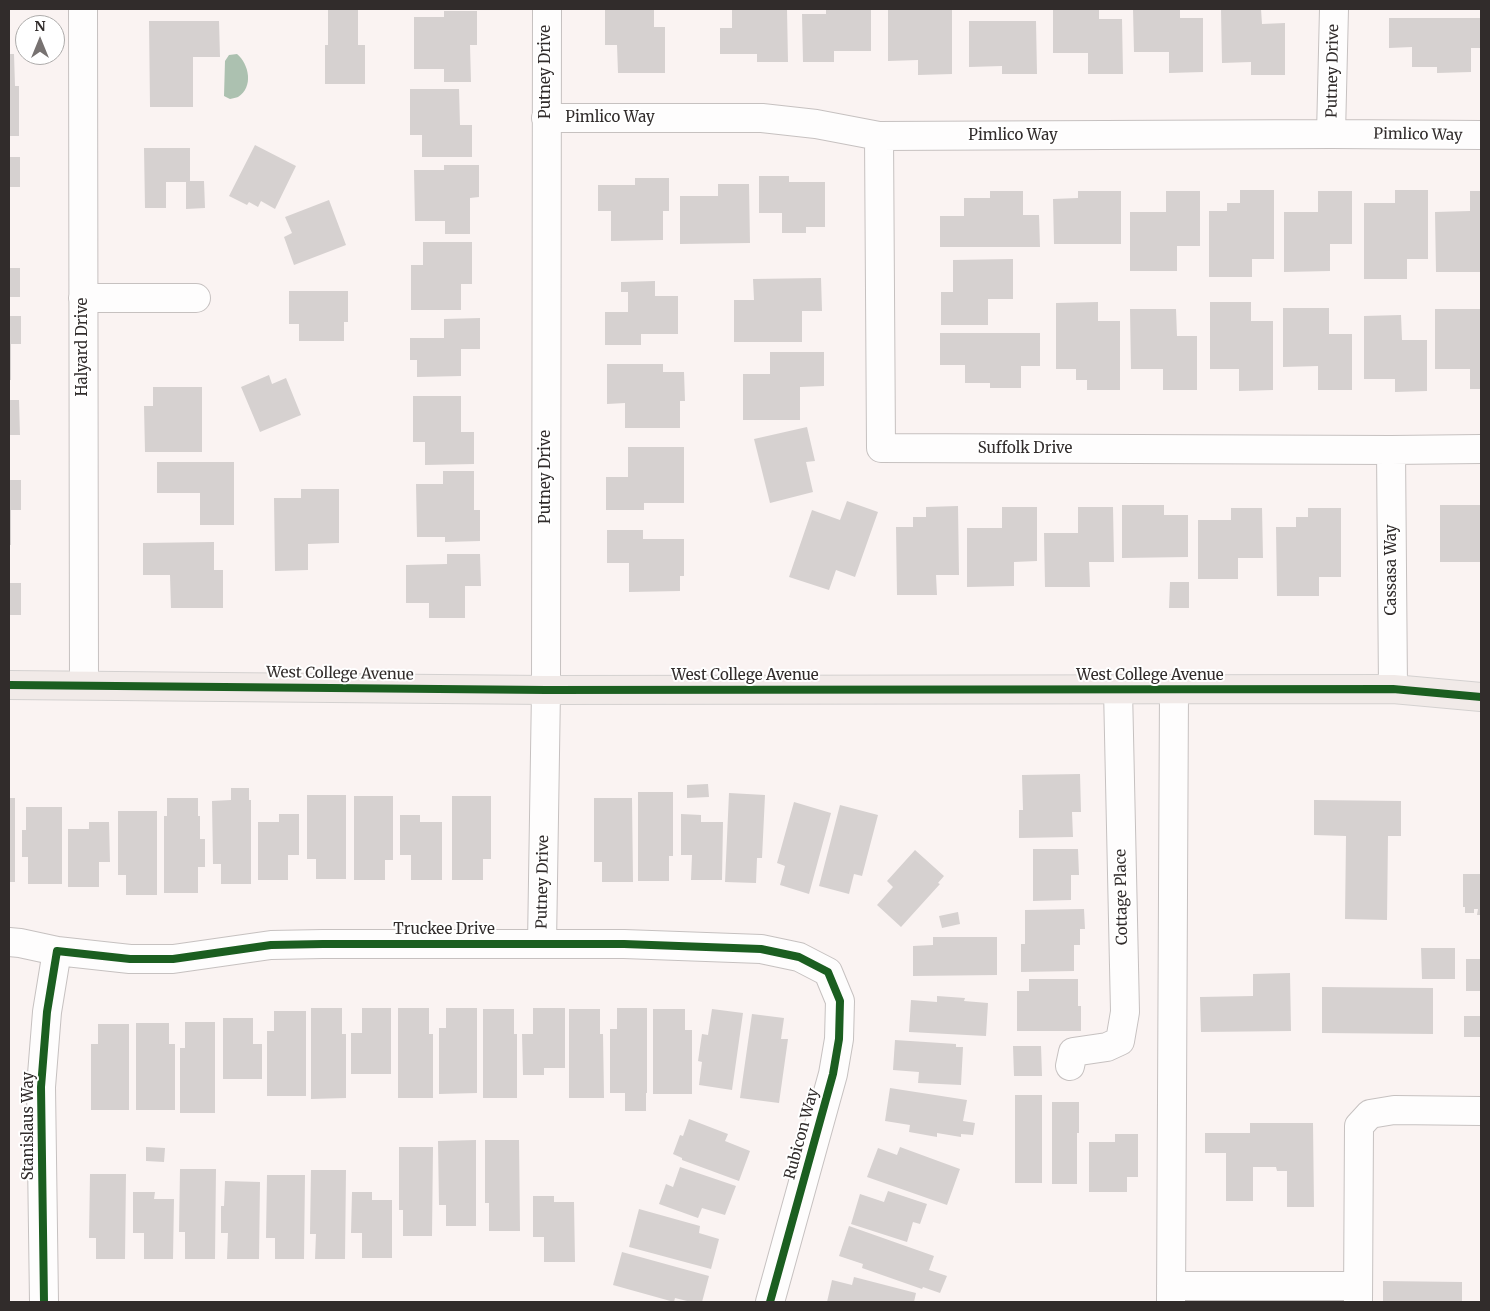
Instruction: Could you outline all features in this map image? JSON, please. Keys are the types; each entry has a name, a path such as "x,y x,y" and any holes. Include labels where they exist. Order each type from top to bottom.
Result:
{"main road":[{"name":"West College Avenue","path":"9,685 546,690 1393,689 1481,697"}],"street":[{"name":"Halyard Drive","path":"83,9 84,685"},
{"name":"Putney Drive","path":"542,944 546,690 546,9"},
{"name":"Putney Drive","path":"1331,134 1334,9"},
{"name":"Pimlico Way","path":"546,118 762,118 816,124 879,136 1481,135"},
{"name":"Suffolk Drive","path":"879,136 881,448 1481,449"},
{"path":"83,298 196,298"},
{"name":"Cassasa Way","path":"1391,450 1393,689"},
{"name":"Cottage Place","path":"1070,1066 1072,1052 1107,1047 1120,1041 1124,1012 1118,689"},
{"path":"1174,689 1171,1294 1358,1294 1359,1126 1370,1114 1394,1110 1481,1111"},
{"name":"Truckee Drive","path":"9,942 57,951 130,959 173,959 271,945 390,943 624,944 761,949 799,957 828,972"},
{"name":"Stanislaus Way","path":"44,1302 41,1087 48,1012 57,951"},
{"name":"Rubicon Way","path":"770,1302 833,1074 839,1038 840,1001 828,972"}],"shaded area":[{"path":"237,54 247,69 248,82 243,93 238,97 230,99 224,96 225,61 229,55"}],"building":[{"path":"328,9 358,9 358,45 365,45 365,84 325,84 325,45 328,45"},
{"path":"605,9 654,9 654,27 665,27 665,73 618,73 617,45 605,45"},
{"path":"732,9 787,9 788,62 757,62 757,54 720,54 720,28 732,28"},
{"path":"826,9 871,9 871,51 834,51 834,62 803,62 802,14 826,14"},
{"path":"888,9 952,9 952,74 918,75 918,60 888,61"},
{"path":"1053,9 1099,9 1099,19 1122,19 1123,74 1088,74 1088,53 1053,53"},
{"path":"1133,9 1180,9 1180,18 1203,18 1203,72 1169,73 1169,52 1134,52"},
{"path":"1221,9 1261,9 1262,24 1285,23 1285,75 1251,75 1251,62 1222,63"},
{"path":"444,11 477,11 477,45 470,45 471,82 444,82 444,69 414,69 414,17 444,17"},
{"path":"1389,18 1481,18 1481,48 1471,48 1471,72 1437,73 1437,67 1412,67 1412,47 1389,48"},
{"path":"149,21 219,21 220,57 193,57 193,107 150,107"},
{"path":"969,21 1036,21 1037,74 1002,74 1002,66 969,67"},
{"path":"9,54 14,54 15,86 19,86 19,136 9,136"},
{"path":"410,89 459,89 460,125 472,125 472,157 422,157 422,135 410,135"},
{"path":"255,145 296,166 275,209 261,201 258,207 249,202 247,205 229,196"},
{"path":"144,148 190,148 190,181 204,181 205,208 186,209 186,182 166,182 166,208 145,208"},
{"path":"9,157 20,157 20,187 9,187"},
{"path":"444,165 479,165 479,197 470,198 470,234 445,234 445,221 415,221 414,170 444,170"},
{"path":"759,176 789,176 789,182 825,182 825,227 806,227 806,233 782,233 782,213 759,213"},
{"path":"635,178 669,178 669,211 663,211 663,240 611,241 611,211 598,211 598,185 635,185"},
{"path":"718,184 749,184 750,243 680,244 680,196 718,196"},
{"path":"1240,190 1274,190 1274,259 1252,259 1252,277 1209,277 1209,211 1227,211 1227,203 1240,203"},
{"path":"1395,190 1428,190 1428,259 1407,259 1407,279 1364,279 1364,203 1395,203"},
{"path":"990,191 1023,191 1023,215 1039,215 1040,247 940,247 940,216 964,216 964,198 990,198"},
{"path":"1078,191 1121,191 1121,244 1054,244 1053,199 1078,198"},
{"path":"1166,191 1200,191 1200,246 1177,246 1177,271 1130,271 1130,212 1166,212"},
{"path":"1318,191 1352,191 1352,244 1330,244 1330,271 1284,272 1284,212 1318,212"},
{"path":"1470,191 1481,191 1481,272 1436,272 1435,212 1470,211"},
{"path":"329,200 346,245 294,265 284,237 292,233 285,217"},
{"path":"423,242 472,242 472,284 461,284 461,310 411,310 411,265 423,265"},
{"path":"1013,259 1013,299 988,299 988,325 941,325 941,292 953,292 953,260"},
{"path":"9,268 20,268 20,297 9,297"},
{"path":"821,278 822,311 802,311 802,342 734,342 734,300 754,300 753,279"},
{"path":"655,281 655,296 678,296 678,334 641,334 641,345 605,345 605,312 628,312 628,292 621,292 621,282"},
{"path":"289,291 348,291 348,322 344,322 344,341 299,341 299,324 289,324"},
{"path":"1098,302 1098,321 1120,321 1120,390 1087,390 1087,380 1076,380 1076,369 1056,369 1056,303"},
{"path":"1210,302 1251,302 1251,321 1273,321 1273,390 1239,391 1239,369 1210,369"},
{"path":"1283,308 1329,308 1329,334 1352,334 1352,390 1318,390 1318,366 1283,367"},
{"path":"1130,309 1176,309 1177,336 1197,336 1197,390 1163,390 1163,369 1131,369"},
{"path":"1435,309 1481,309 1481,389 1470,389 1470,369 1435,369"},
{"path":"1401,315 1402,340 1427,340 1427,391 1395,392 1395,379 1364,379 1364,316"},
{"path":"9,316 21,316 21,344 11,344 11,380 9,380"},
{"path":"480,318 480,349 461,349 461,376 417,377 417,360 410,360 410,338 444,338 444,319"},
{"path":"940,333 1040,333 1040,366 1021,366 1021,388 990,388 990,383 965,383 965,365 940,365"},
{"path":"770,352 824,352 824,386 800,387 800,420 743,420 743,374 770,374"},
{"path":"607,364 663,364 663,372 684,372 685,401 680,401 680,428 625,428 625,403 607,404"},
{"path":"269,375 272,384 286,378 301,415 260,432 241,387"},
{"path":"153,387 202,387 202,452 145,452 144,406 153,406"},
{"path":"413,396 461,396 461,432 474,432 474,464 425,465 425,442 413,442"},
{"path":"9,400 19,400 20,435 9,435"},
{"path":"807,427 815,461 806,462 813,492 770,503 754,439"},
{"path":"628,447 684,447 684,503 644,503 644,510 606,510 606,477 628,477"},
{"path":"157,462 234,462 234,525 200,525 200,493 157,493"},
{"path":"443,471 474,471 474,510 480,510 480,541 445,542 445,537 417,537 416,484 443,484"},
{"path":"9,480 21,480 21,510 11,510 11,545 9,545"},
{"path":"301,489 339,489 339,543 308,544 308,570 275,571 274,498 301,498"},
{"path":"847,501 878,512 855,577 836,570 829,590 789,577 812,510 840,520"},
{"path":"1122,505 1164,505 1164,515 1188,515 1188,557 1122,558"},
{"path":"1440,505 1481,505 1481,562 1440,562"},
{"path":"958,506 959,575 936,575 937,595 897,595 896,527 913,527 913,517 926,517 926,507"},
{"path":"1002,507 1037,507 1037,561 1014,562 1014,586 967,587 967,528 1002,528"},
{"path":"1078,507 1113,507 1114,562 1089,562 1090,587 1045,587 1044,533 1078,533"},
{"path":"1231,508 1262,508 1263,558 1238,558 1238,579 1198,579 1198,520 1231,520"},
{"path":"1308,508 1341,508 1341,577 1319,577 1319,596 1277,596 1276,527 1296,527 1296,517 1308,517"},
{"path":"607,530 643,530 643,539 684,539 684,576 680,576 680,591 629,592 629,563 607,563"},
{"path":"214,542 214,570 223,570 223,608 171,608 170,575 143,575 143,543"},
{"path":"447,554 480,554 481,586 465,586 465,618 429,618 429,603 406,603 406,565 447,564"},
{"path":"1170,582 1189,582 1189,608 1169,608"},
{"path":"9,583 21,583 21,615 9,615"},
{"path":"1080,774 1081,812 1072,812 1073,837 1019,838 1019,810 1023,810 1022,775"},
{"path":"708,784 709,797 687,798 687,785"},
{"path":"231,788 249,788 249,800 251,800 251,884 221,884 221,864 213,864 212,801 231,800"},
{"path":"638,792 673,792 673,856 669,856 669,881 638,881"},
{"path":"729,793 765,795 762,858 757,858 756,883 725,882"},
{"path":"307,795 346,795 346,879 316,879 316,859 307,859"},
{"path":"354,796 393,796 393,860 385,860 385,880 354,880"},
{"path":"452,796 491,796 491,859 483,859 483,880 452,880"},
{"path":"9,798 15,798 15,882 9,882"},
{"path":"167,798 198,798 200,839 205,839 205,867 198,867 198,893 164,893 164,816 167,816"},
{"path":"594,798 632,798 633,882 602,882 602,862 594,862"},
{"path":"1314,800 1401,801 1401,836 1388,836 1387,920 1345,919 1346,836 1314,835"},
{"path":"794,802 831,813 809,894 780,885 785,866 777,863"},
{"path":"840,805 878,815 862,876 854,874 849,894 819,886"},
{"path":"26,807 62,807 62,884 28,884 28,857 22,857 22,830 26,830"},
{"path":"118,811 157,811 157,895 126,895 126,875 118,875"},
{"path":"279,814 299,814 299,855 288,855 288,880 258,880 258,822 279,822"},
{"path":"681,814 701,815 701,822 723,822 722,880 691,880 692,855 681,855"},
{"path":"400,815 420,815 420,822 442,822 442,880 411,880 411,855 400,855"},
{"path":"89,822 109,822 110,862 99,862 99,887 68,887 68,829 89,829"},
{"path":"1033,849 1078,849 1079,875 1071,875 1071,900 1033,901"},
{"path":"915,850 944,876 938,883 940,884 901,927 877,905 893,887 887,881"},
{"path":"1463,874 1481,874 1481,915 1477,915 1478,909 1474,909 1474,913 1465,913 1465,907 1463,907"},
{"path":"1084,909 1085,929 1080,929 1080,945 1074,945 1074,971 1021,972 1021,944 1025,944 1025,910"},
{"path":"958,912 960,924 942,928 939,916"},
{"path":"933,937 997,937 997,975 913,976 913,946 933,945"},
{"path":"1421,948 1455,948 1455,979 1422,979"},
{"path":"1466,959 1481,959 1481,991 1466,991"},
{"path":"1290,973 1291,1031 1201,1032 1200,997 1253,996 1253,974"},
{"path":"1029,979 1078,979 1078,1006 1081,1006 1081,1031 1017,1031 1017,991 1029,991"},
{"path":"1322,987 1433,988 1433,1034 1322,1033"},
{"path":"937,996 965,998 964,1001 988,1003 986,1036 909,1032 911,1000 937,1002"},
{"path":"311,1008 342,1008 342,1034 346,1034 346,1098 311,1099"},
{"path":"362,1008 391,1008 391,1074 351,1074 351,1033 362,1033"},
{"path":"398,1008 429,1008 429,1034 433,1034 433,1098 398,1098"},
{"path":"446,1008 477,1008 477,1093 439,1094 439,1028 446,1028"},
{"path":"533,1008 565,1008 565,1068 544,1068 544,1075 523,1075 522,1034 533,1034"},
{"path":"617,1008 647,1008 646,1111 625,1111 625,1093 610,1093 610,1029 617,1029"},
{"path":"483,1009 514,1009 514,1034 517,1034 517,1098 483,1098"},
{"path":"569,1009 600,1009 600,1034 603,1034 604,1098 569,1098"},
{"path":"653,1009 685,1009 685,1030 692,1030 692,1094 653,1094"},
{"path":"712,1009 743,1013 732,1090 699,1085 702,1062 698,1061 702,1034 708,1035"},
{"path":"274,1011 306,1011 306,1096 267,1096 267,1031 274,1031"},
{"path":"752,1014 784,1018 781,1039 788,1039 779,1103 740,1098"},
{"path":"1464,1016 1481,1016 1481,1037 1464,1037"},
{"path":"223,1018 253,1018 253,1044 262,1044 262,1079 223,1079"},
{"path":"185,1022 215,1022 215,1113 180,1113 180,1048 185,1048"},
{"path":"136,1023 169,1023 169,1044 175,1044 175,1110 136,1110"},
{"path":"98,1024 129,1024 129,1110 91,1110 91,1044 98,1044"},
{"path":"895,1040 956,1044 956,1047 963,1047 961,1085 918,1083 919,1072 893,1070"},
{"path":"1013,1046 1041,1046 1042,1076 1014,1076"},
{"path":"890,1088 967,1100 963,1121 975,1123 973,1135 961,1134 961,1137 937,1133 937,1137 909,1132 910,1125 885,1121"},
{"path":"1015,1095 1042,1095 1042,1183 1015,1183"},
{"path":"1052,1102 1079,1102 1077,1184 1052,1184"},
{"path":"689,1119 728,1134 725,1141 750,1151 739,1181 682,1160 682,1158 673,1154 680,1135 683,1136"},
{"path":"1250,1123 1313,1123 1314,1207 1287,1207 1287,1171 1277,1171 1276,1167 1253,1167 1253,1201 1226,1201 1226,1153 1205,1153 1205,1133 1250,1133"},
{"path":"1115,1134 1138,1134 1138,1177 1127,1177 1127,1192 1089,1192 1089,1142 1115,1142"},
{"path":"476,1140 476,1226 446,1226 446,1205 439,1205 438,1141"},
{"path":"485,1140 519,1140 520,1231 489,1231 489,1203 485,1203"},
{"path":"146,1147 165,1148 164,1162 146,1161"},
{"path":"399,1147 433,1147 432,1236 403,1236 403,1210 399,1210"},
{"path":"900,1147 960,1169 947,1205 867,1177 878,1148 897,1155"},
{"path":"680,1167 736,1186 725,1215 702,1208 698,1218 659,1204 666,1184 673,1187"},
{"path":"180,1169 216,1169 215,1259 185,1259 185,1232 179,1232"},
{"path":"311,1170 346,1170 345,1259 315,1259 316,1234 310,1234"},
{"path":"90,1174 126,1174 125,1259 96,1259 96,1238 89,1238"},
{"path":"267,1175 305,1175 304,1259 275,1259 275,1238 266,1238"},
{"path":"225,1181 260,1182 259,1259 227,1259 228,1233 221,1233 221,1206 224,1206"},
{"path":"888,1191 927,1204 920,1224 913,1222 907,1242 851,1224 860,1194 884,1202"},
{"path":"133,1192 155,1192 154,1199 174,1199 173,1259 144,1259 144,1233 133,1233"},
{"path":"352,1192 372,1192 372,1200 392,1200 392,1258 362,1258 362,1233 351,1233"},
{"path":"533,1196 554,1196 554,1202 574,1202 575,1262 544,1262 544,1237 533,1237"},
{"path":"639,1209 700,1226 699,1233 719,1239 711,1269 629,1247"},
{"path":"849,1226 934,1256 929,1270 947,1276 940,1293 923,1287 922,1289 862,1268 863,1264 839,1256"},
{"path":"622,1252 709,1276 702,1302 691,1302 675,1298 674,1302 613,1285"},
{"path":"854,1277 916,1293 914,1302 827,1302 832,1280 852,1285"},
{"path":"1383,1281 1462,1282 1462,1302 1383,1302"}],"cycle path":[{"path":"9,685 546,690 1393,689 1481,697"},
{"path":"44,1302 41,1087 47,1012 57,951 130,959 173,959 271,945 323,944 624,944 761,949 799,957 828,972 840,1001 839,1039 833,1074 770,1302"}]}
